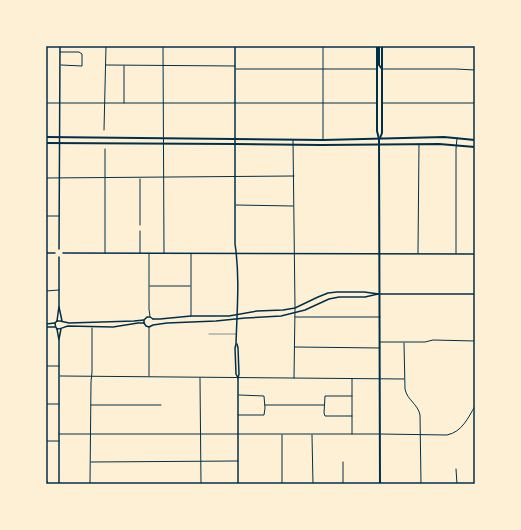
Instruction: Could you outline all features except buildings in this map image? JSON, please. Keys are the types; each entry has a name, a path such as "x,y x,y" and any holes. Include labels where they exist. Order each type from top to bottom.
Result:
{"main road":[{"path":"379,46 377,69 377,131 379,139 380,484"},
{"path":"379,46 379,66 382,69 382,133 379,139"},
{"path":"46,137 323,140 444,137 475,140"},
{"path":"46,143 315,145 439,144 475,147"}],"street":[{"path":"60,46 59,249 63,253 475,254"},
{"path":"104,130 106,46"},
{"path":"163,46 164,253"},
{"path":"235,46 235,205 238,262 236,344 238,348 239,374 238,484"},
{"path":"323,46 323,140"},
{"path":"60,52 79,52 82,54 82,66 60,65"},
{"path":"106,65 235,66"},
{"path":"124,66 124,104"},
{"path":"236,69 377,69"},
{"path":"382,69 475,70"},
{"path":"46,104 377,103"},
{"path":"382,103 475,103"},
{"path":"456,254 457,138"},
{"path":"293,139 295,308 294,378"},
{"path":"418,254 419,144"},
{"path":"105,149 105,253"},
{"path":"46,178 294,176"},
{"path":"140,178 140,225"},
{"path":"235,205 294,206"},
{"path":"46,216 59,216"},
{"path":"140,231 140,253"},
{"path":"46,253 55,253 59,249"},
{"path":"55,253 56,256 59,257"},
{"path":"59,484 59,340 64,324 62,322 59,306 59,257 62,256 63,253"},
{"path":"149,253 149,309 150,316 154,322 153,325"},
{"path":"191,253 191,316"},
{"path":"149,286 191,286"},
{"path":"46,291 59,290"},
{"path":"153,319 191,316 216,317 257,311 283,310 295,308 328,293 337,292 364,292 380,294 475,294"},
{"path":"149,327 153,325 176,322 216,321 281,316 305,310 329,299 339,297 365,297 380,294"},
{"path":"59,306 56,322 59,340"},
{"path":"46,324 56,322 120,322 144,320 146,317 150,316"},
{"path":"294,317 380,317"},
{"path":"46,327 112,327 144,323 149,327"},
{"path":"90,484 92,327"},
{"path":"149,327 149,377"},
{"path":"380,342 404,343 433,340 475,341"},
{"path":"404,343 404,389 411,401 420,410 421,484"},
{"path":"294,347 380,348"},
{"path":"46,366 59,366"},
{"path":"59,376 404,379"},
{"path":"200,377 201,484"},
{"path":"352,378 352,434"},
{"path":"238,395 263,395 265,405 264,415 238,415"},
{"path":"352,396 324,396 325,416 352,416"},
{"path":"46,404 59,404"},
{"path":"91,405 161,405"},
{"path":"265,405 324,405"},
{"path":"59,434 447,434 454,433 463,425 475,406"},
{"path":"282,434 282,484"},
{"path":"312,434 313,484"},
{"path":"46,441 59,441"},
{"path":"91,462 238,461"},
{"path":"343,462 343,484"},
{"path":"456,470 456,484"},
{"path":"46,480 48,484"}],"lane":[{"path":"209,334 237,334"}]}
